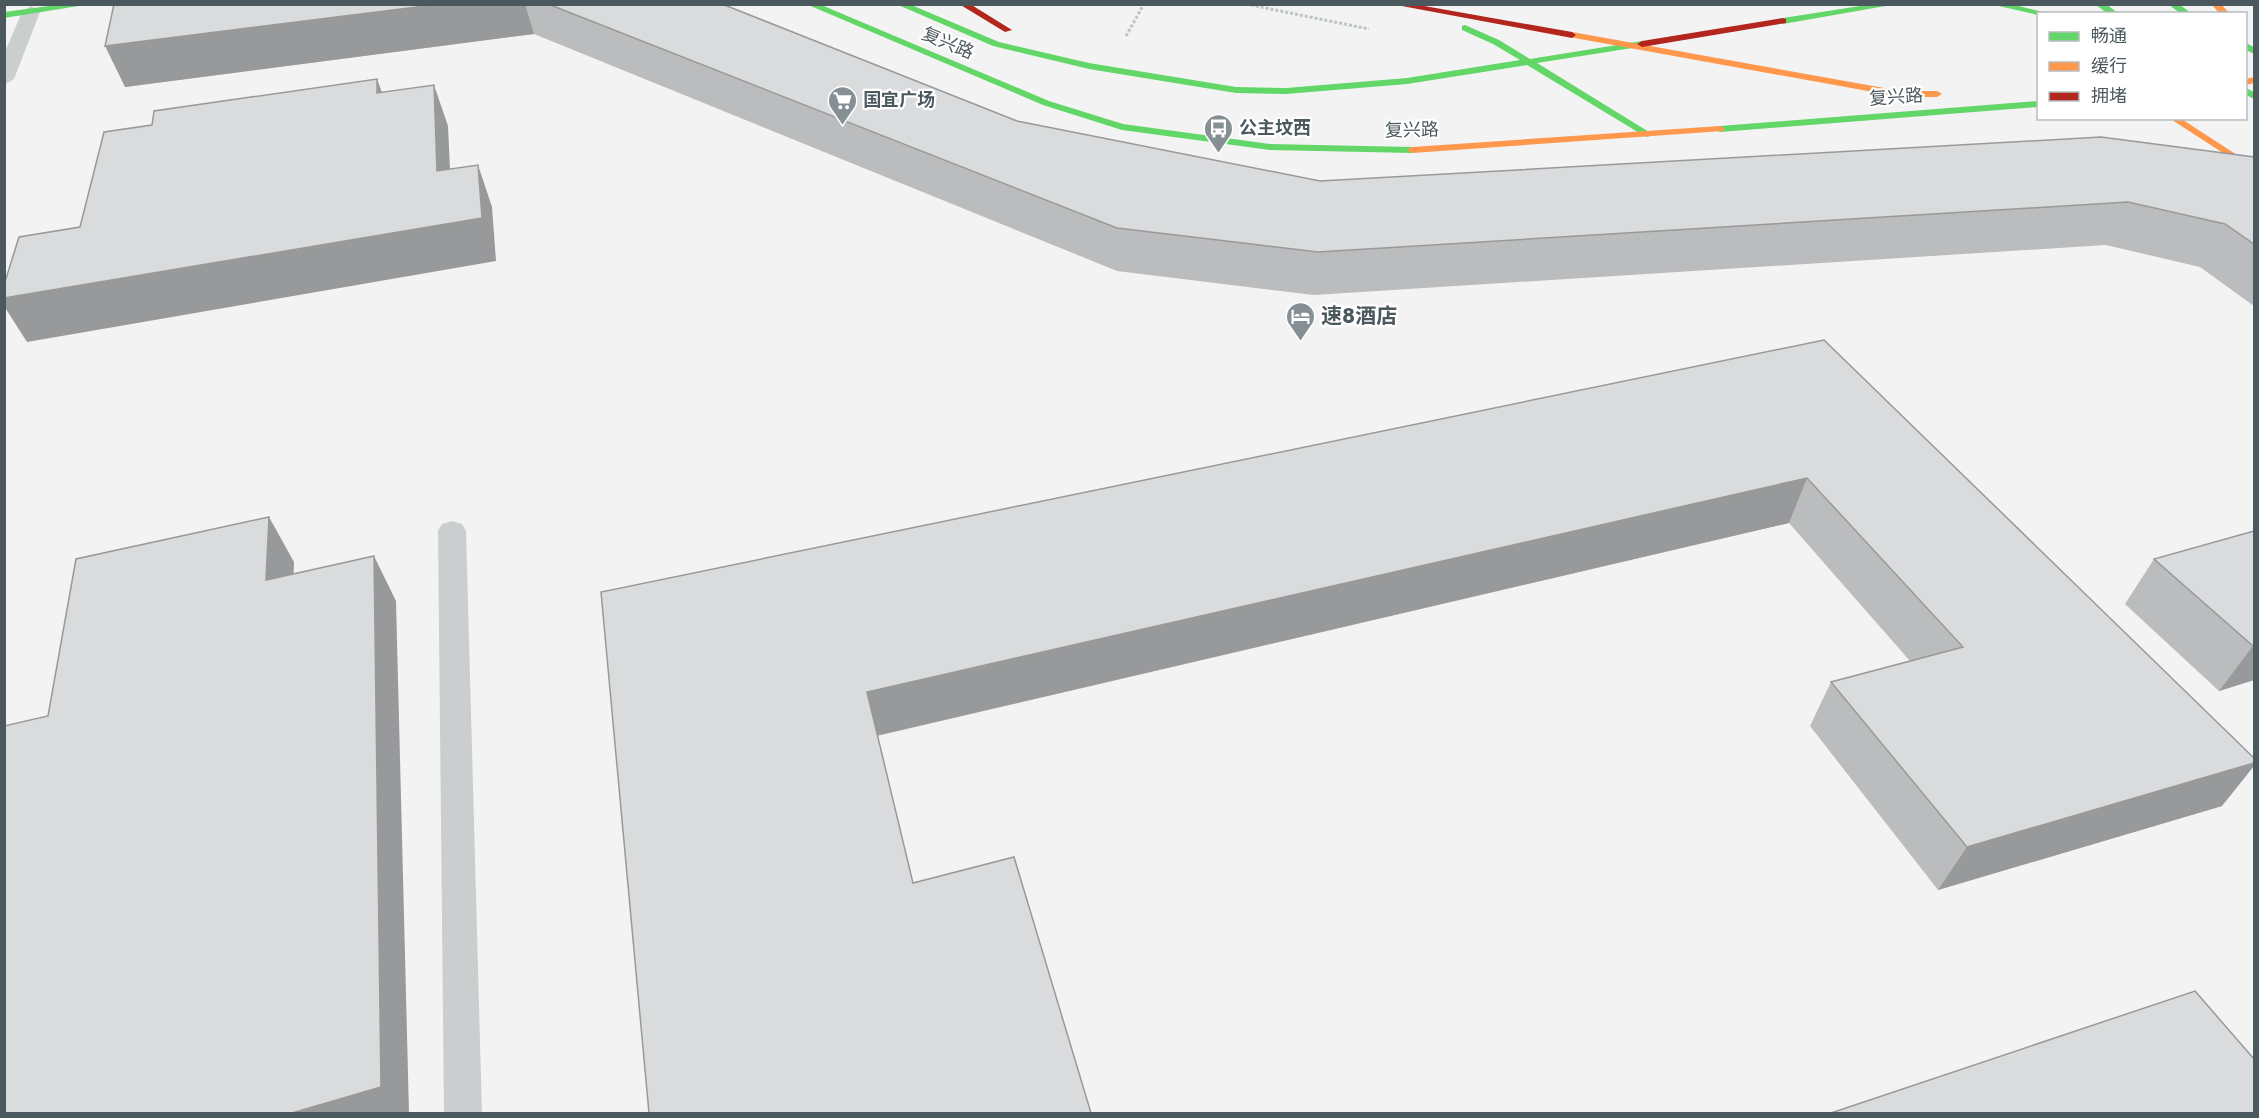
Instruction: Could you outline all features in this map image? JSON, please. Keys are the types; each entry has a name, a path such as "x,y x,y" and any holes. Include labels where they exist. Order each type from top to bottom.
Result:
{"main road":[{"path":"4,15 87,4"},
{"name":"复兴路","path":"810,4 1046,103 1122,127 1211,141 1270,147 1413,150 1649,135 2037,104"},
{"path":"900,4 996,44 1089,66 1236,90 1334,89 1407,81 1893,4"},
{"path":"963,4 1018,34 1089,66"},
{"path":"1395,4 1901,94 1947,94"},
{"path":"1994,4 2037,12"},
{"path":"2099,4 2112,12"},
{"path":"1425,10 1496,42 1649,135"},
{"path":"1970,94 2037,95"},
{"path":"2176,120 2254,170"}],"lane":[{"path":"4,79 31,12"},
{"path":"452,531 463,1113"}],"path":[{"path":"1246,4 1370,29"}],"building":[{"path":"114,4 441,4 105,46"},
{"path":"548,4 722,4 1017,121 1320,181 2101,137 2254,157 2254,244 2225,224 2128,202 1318,252 1117,228"},
{"path":"377,79 377,93 434,85 437,171 478,165 482,218 4,298 4,285 19,237 80,227 104,132 152,125 154,111"},
{"path":"1824,340 2254,758 2254,763 1967,847 1831,682 1963,647 1807,478 867,692 913,883 1014,857 1091,1113 649,1113 601,592"},
{"path":"269,517 266,580 374,556 381,1087 292,1113 4,1113 4,726 48,716 76,559"},
{"path":"2254,531 2254,646 2253,646 2154,559"},
{"path":"2195,991 2254,1059 2254,1113 1831,1113"}],"traffic: fast":[{"path":"4,15 87,4"},
{"path":"810,4 1046,103 1122,127 1270,147 1412,150"},
{"path":"900,4 996,44 1089,66 1236,90 1286,91 1407,81 1642,44"},
{"path":"1783,21 1893,4"},
{"path":"1994,4 2037,12"},
{"path":"2099,4 2112,12"},
{"path":"2172,4 2185,12"},
{"path":"1465,28 1496,42 1649,135"},
{"path":"2247,47 2254,51"},
{"path":"2247,92 2254,96"},
{"path":"1720,129 2037,104"}],"traffic: slow":[{"path":"2215,4 2224,12"},
{"path":"1572,35 1901,94 1937,94"},
{"path":"2247,82 2254,80"},
{"path":"2176,120 2254,170"},
{"path":"1412,150 1720,129"}],"traffic: jam":[{"path":"963,4 1008,30"},
{"path":"1395,4 1572,35"},
{"path":"1642,44 1783,21"}],"place":[{"name":"国宜广场","path":"842,126"},
{"name":"公主坟西","path":"1218,154"},
{"name":"速8酒店","path":"1300,342"}]}
